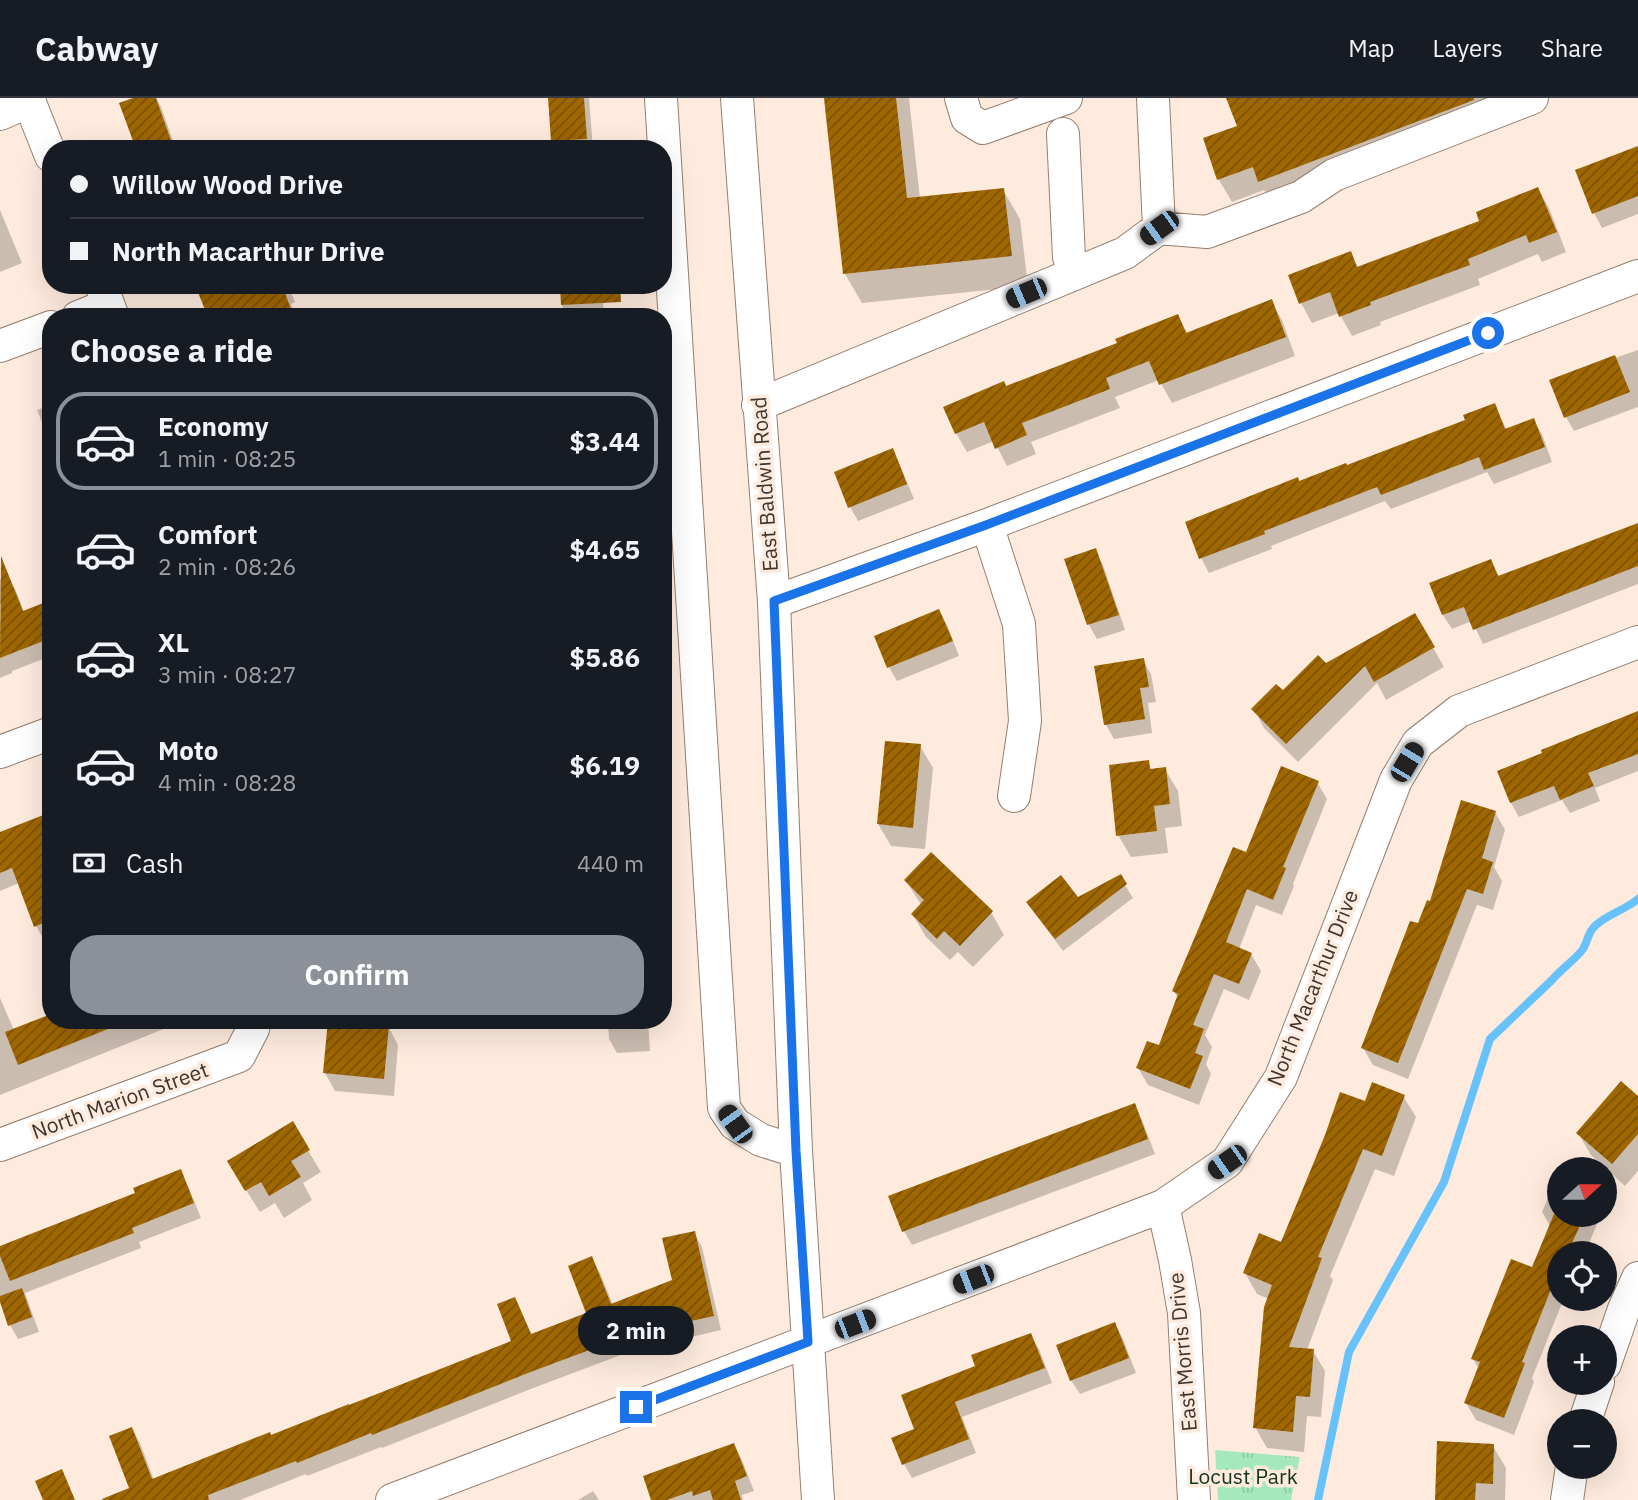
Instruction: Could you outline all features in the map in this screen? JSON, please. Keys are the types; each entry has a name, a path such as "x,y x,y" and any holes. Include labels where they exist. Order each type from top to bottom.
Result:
{"street":[{"path":"661,98 664,140"},
{"name":"East Baldwin Road","path":"737,98 774,601 796,1151 818,1500"},
{"path":"961,98 967,118 983,128 1066,98"},
{"path":"1153,98 1159,228"},
{"path":"758,405 1125,253 1159,228 1207,232 1301,197 1334,175 1532,98"},
{"path":"0,114 29,100 45,140"},
{"path":"1063,134 1069,257 1074,273"},
{"path":"672,274 724,1108 735,1124 761,1140 796,1151"},
{"path":"774,601 986,525 1638,276"},
{"path":"0,346 42,330"},
{"path":"986,525 1019,624 1025,721 1014,796"},
{"name":"North Macarthur Drive","path":"392,1500 440,1490 808,1342 1163,1206 1227,1162 1281,1077 1396,780 1418,743 1459,711 1638,642"},
{"path":"0,752 42,736"},
{"name":"North Marion Street","path":"0,1146 239,1056 253,1029"},
{"name":"East Morris Drive","path":"1163,1206 1184,1313 1194,1500"},
{"path":"1617,1340 1631,1311 1638,1278"},
{"path":"1567,1500 1570,1479"}],"green space":[{"name":"Locust Park","path":"1215,1450 1300,1457 1291,1500 1218,1500"}],"building":[{"path":"133,98 156,98 171,140 133,140 119,103"},
{"path":"548,98 584,98 587,139 551,140"},
{"path":"824,98 896,98 907,198 1004,188 1012,256 843,274"},
{"path":"1226,98 1474,100 1258,182 1253,167 1217,180 1203,138 1237,126"},
{"path":"1638,146 1638,196 1592,214 1575,170"},
{"path":"1538,187 1557,232 1529,243 1526,235 1468,259 1470,265 1370,302 1371,305 1339,317 1330,292 1299,304 1288,275 1351,251 1357,267 1479,221 1476,212"},
{"path":"199,294 285,294 291,308 204,308"},
{"path":"560,294 621,294 621,302 561,305"},
{"path":"1272,299 1286,337 1159,385 1149,361 1106,378 1110,389 1022,423 1027,435 995,449 984,422 955,434 943,407 1004,381 1006,386 1117,343 1115,339 1178,314 1186,333"},
{"path":"1615,355 1630,392 1564,418 1549,380"},
{"path":"1495,403 1505,429 1534,418 1545,447 1484,470 1479,457 1381,495 1377,487 1199,559 1185,522 1298,477 1299,481 1346,463 1347,465 1465,420 1463,415"},
{"path":"893,448 907,484 848,508 834,472"},
{"path":"1638,523 1638,566 1473,630 1464,607 1442,615 1429,583 1491,559 1498,576"},
{"path":"1096,548 1119,615 1087,625 1064,559"},
{"path":"1,556 23,611 42,604 42,642 0,658"},
{"path":"939,609 953,641 887,668 874,636"},
{"path":"1415,613 1435,647 1374,682 1365,666 1286,744 1251,709 1276,684 1283,690 1318,655 1326,663"},
{"path":"1144,658 1149,687 1140,688 1145,719 1104,725 1094,666"},
{"path":"1638,711 1638,754 1588,773 1594,786 1560,800 1554,786 1510,803 1497,771"},
{"path":"885,741 921,744 913,828 877,824"},
{"path":"1149,760 1150,769 1166,767 1170,804 1154,806 1157,831 1116,836 1109,765"},
{"path":"1281,766 1319,781 1283,867 1286,868 1273,900 1247,889 1226,942 1252,953 1239,984 1214,974 1193,1025 1204,1029 1195,1053 1203,1056 1190,1089 1136,1068 1147,1041 1159,1045 1178,994 1172,991 1233,847 1246,852"},
{"path":"1461,800 1496,811 1482,858 1493,862 1483,894 1467,889 1398,1063 1361,1048 1410,921 1418,923 1427,900 1430,901"},
{"path":"42,816 42,924 34,927 12,868 0,873 0,832"},
{"path":"931,852 993,911 960,946 944,931 937,939 911,914 924,900 904,880"},
{"path":"1121,874 1127,884 1055,939 1026,902 1061,875 1078,897"},
{"path":"42,1018 42,1029 108,1029 18,1065 5,1032"},
{"path":"327,1029 389,1029 384,1079 323,1073"},
{"path":"1621,1081 1638,1096 1638,1134 1617,1158 1604,1157 1576,1133"},
{"path":"1372,1082 1405,1095 1382,1156 1363,1149 1318,1257 1322,1258 1289,1347 1314,1349 1310,1397 1296,1396 1293,1432 1253,1428 1264,1307 1272,1285 1243,1273 1259,1233 1281,1242 1340,1092 1365,1101"},
{"path":"1135,1103 1148,1139 902,1232 888,1196"},
{"path":"293,1121 310,1150 291,1161 301,1177 269,1196 261,1182 245,1191 227,1161"},
{"path":"181,1169 194,1203 132,1228 134,1233 10,1281 0,1256 0,1246 135,1193 133,1188"},
{"path":"1549,1227 1579,1227 1573,1241 1547,1241 1547,1299 1522,1362 1525,1363 1504,1418 1464,1403 1480,1362 1471,1359 1511,1259 1532,1267"},
{"path":"695,1231 714,1316 682,1323 680,1316 208,1495 209,1500 102,1499 129,1488 109,1436 132,1427 152,1479 511,1341 497,1304 515,1297 531,1334 586,1313 568,1266 592,1256 611,1304 672,1280 662,1238"},
{"path":"22,1288 32,1317 8,1326 0,1296"},
{"path":"1115,1322 1129,1358 1070,1381 1056,1345"},
{"path":"1031,1333 1045,1368 955,1402 969,1439 902,1465 891,1438 914,1429 901,1395 975,1366 971,1355"},
{"path":"1437,1441 1494,1444 1493,1484 1476,1483 1475,1500 1435,1500"},
{"path":"734,1443 747,1476 735,1481 741,1500 713,1500 710,1490 693,1496 692,1491 667,1500 651,1500 643,1476"},
{"path":"62,1469 75,1500 43,1500 35,1481"}],"waterway":[{"path":"1318,1500 1349,1352 1444,1182 1490,1039 1580,953 1593,927 1638,899"}],"route":[{"path":"636,1407 808,1342 796,1151 774,601 986,525 1488,333"}]}
